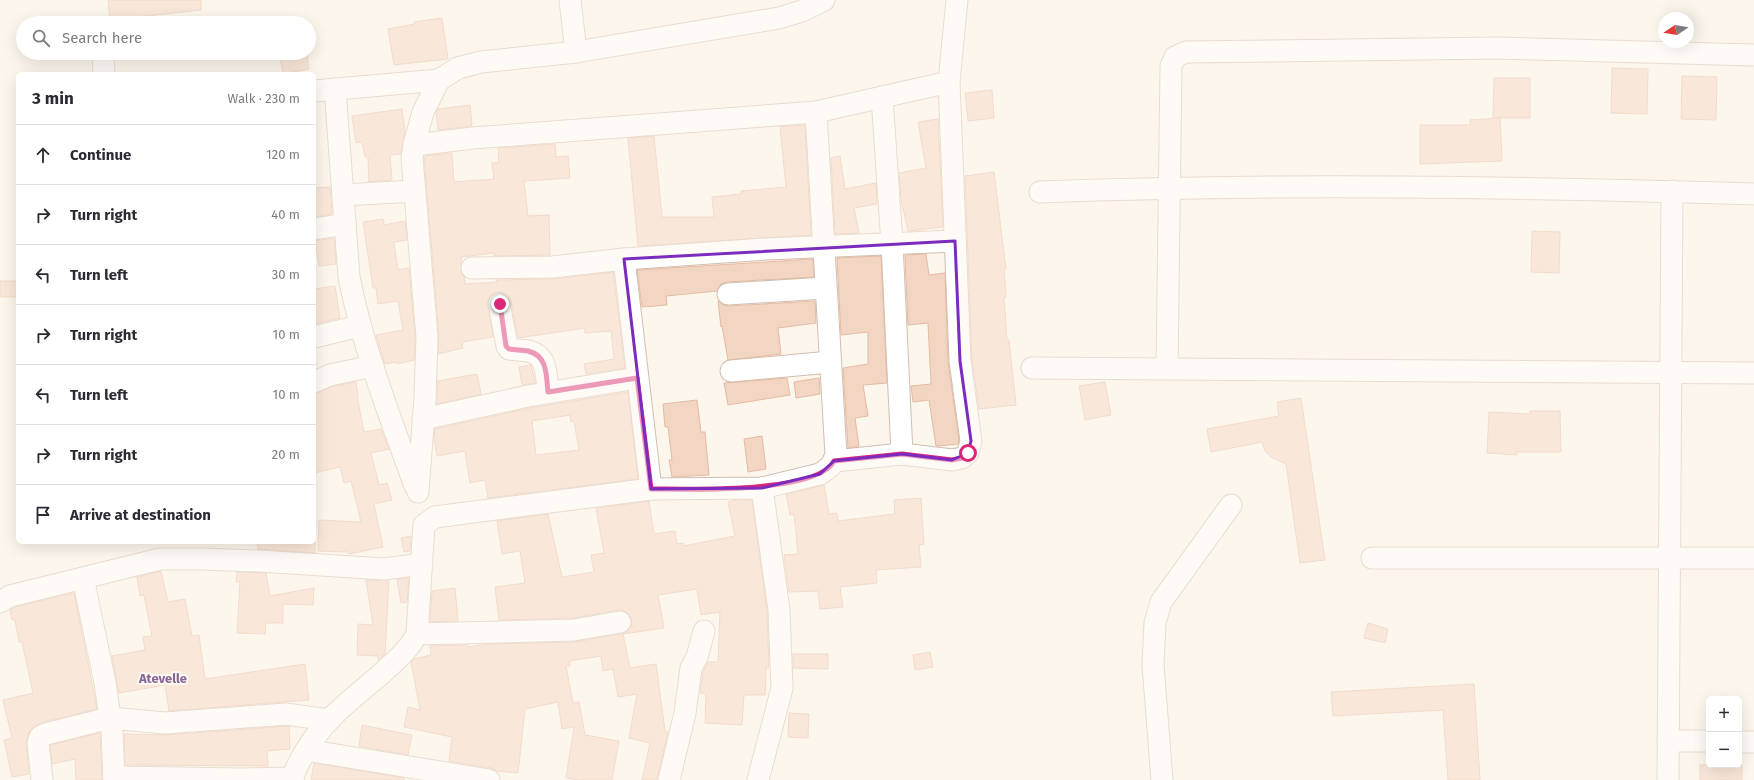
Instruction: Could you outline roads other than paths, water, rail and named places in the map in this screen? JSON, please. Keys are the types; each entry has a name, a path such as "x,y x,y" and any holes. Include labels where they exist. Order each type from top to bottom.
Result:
{"street":[{"path":"570,0 576,52"},
{"path":"834,461 902,454 952,460 962,458 968,453 971,441 960,361 949,82 957,0"},
{"path":"316,91 439,80 458,68 481,62 576,52 780,18 802,11 822,1"},
{"path":"1167,368 1171,66 1176,57 1186,52 1497,48 1754,55"},
{"path":"103,60 104,72"},
{"path":"418,492 427,337 412,158 423,112 439,80"},
{"path":"414,145 473,138 816,112 949,82"},
{"path":"334,89 349,277 360,326 373,366 428,520"},
{"path":"882,97 892,244 902,454"},
{"path":"83,578 106,683 114,778 240,780 293,779 306,750 328,720 400,656 412,643 417,634 424,524 428,520 435,517 651,489 762,488 820,474 831,466 836,455 822,247 816,112"},
{"path":"1040,192 1170,187 1550,188 1754,194"},
{"path":"343,195 415,191"},
{"path":"1668,780 1670,560 1669,372 1672,191"},
{"path":"316,229 345,224"},
{"path":"472,268 552,267 624,259 766,249 955,241"},
{"path":"624,259 651,489"},
{"path":"728,294 825,288"},
{"path":"500,304 506,346 509,349 527,351 542,358 544,362 548,392"},
{"path":"316,337 360,326"},
{"path":"731,371 830,362"},
{"path":"316,381 330,375 373,366"},
{"path":"1032,368 1754,373"},
{"path":"423,419 548,392 637,378"},
{"path":"758,780 782,688 779,610 762,488"},
{"path":"1162,780 1153,665 1155,623 1161,602 1231,505"},
{"path":"0,602 10,596 160,559 173,550 259,561 384,569 422,564"},
{"path":"1372,558 1670,560 1754,558"},
{"path":"417,634 574,630 620,622"},
{"path":"669,780 683,720 691,668 697,657 704,631"},
{"path":"42,780 38,743 40,737 110,718 164,723 210,721 262,714 286,714 328,720"},
{"path":"1668,741 1706,741"},
{"path":"1742,742 1754,742"},
{"path":"306,750 489,780"}],"district":[{"name":"Atevelle","path":"163,678"}]}
